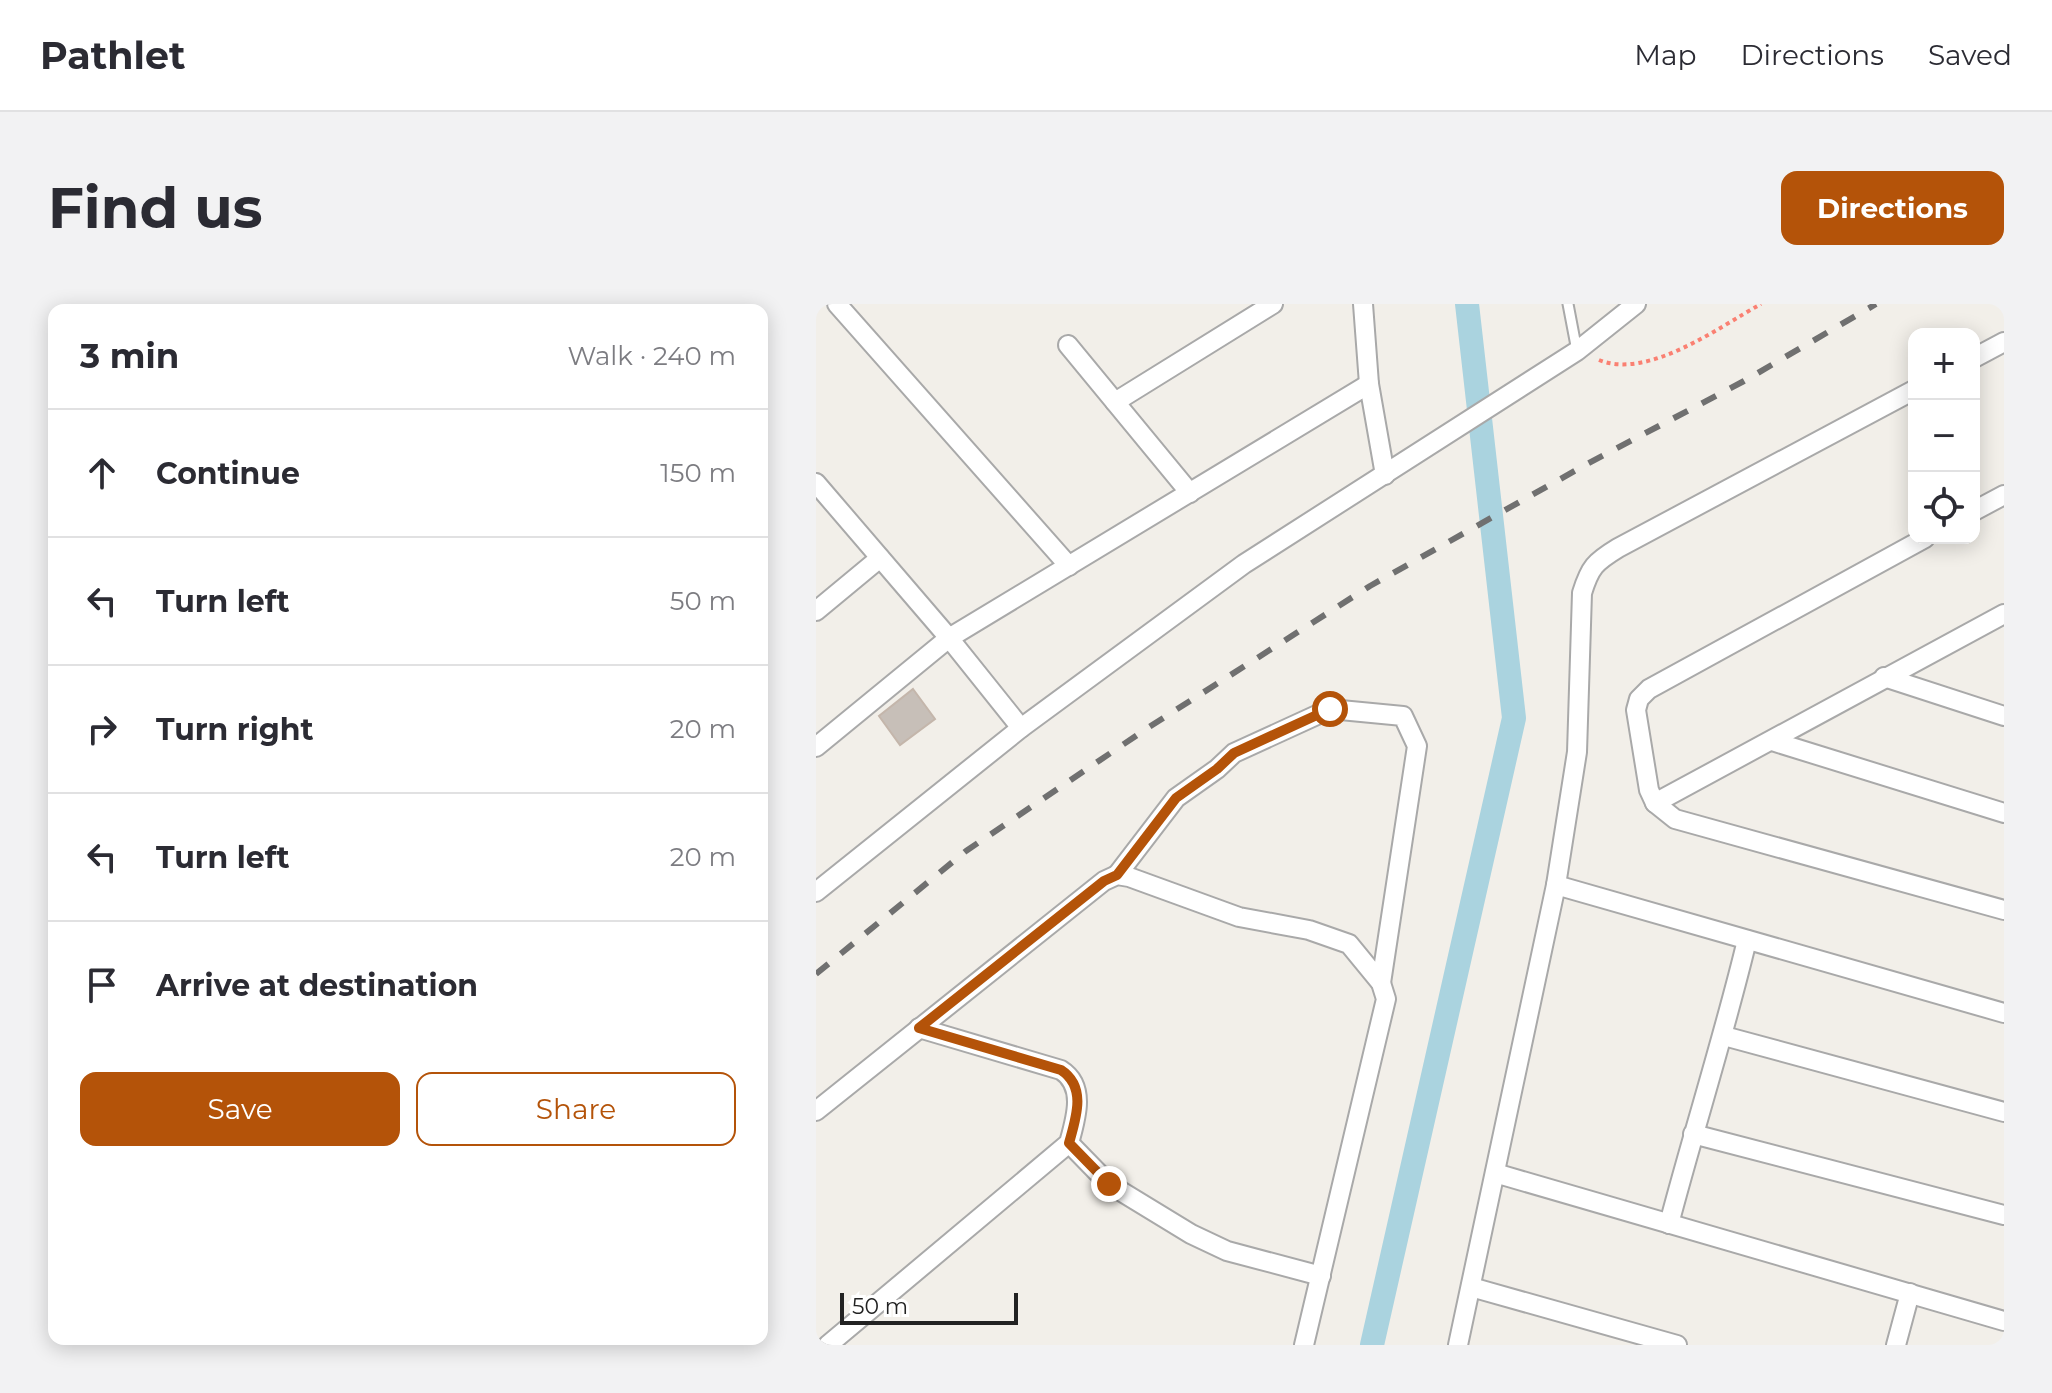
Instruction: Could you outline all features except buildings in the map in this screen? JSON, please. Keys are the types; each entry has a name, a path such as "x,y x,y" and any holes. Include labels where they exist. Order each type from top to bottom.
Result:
{"street":[{"path":"837,304 1069,566"},
{"path":"1115,402 1273,304"},
{"path":"1363,304 1369,384 1385,475"},
{"path":"816,892 1021,728 1244,564 1577,351 1636,304"},
{"path":"1980,355 2004,342"},
{"path":"1068,345 1190,493"},
{"path":"816,747 949,638 1369,384"},
{"path":"1458,1345 1556,885 1577,752 1582,593 1588,574 1596,561 1908,393"},
{"path":"816,483 949,638 1021,728"},
{"path":"1980,508 2004,495"},
{"path":"1914,544 1649,689 1639,699 1636,710 1649,790 1655,803 1675,819 2004,910"},
{"path":"816,611 880,558"},
{"path":"1655,803 2004,614"},
{"path":"1884,677 2004,716"},
{"path":"816,1111 1104,881 1117,875 1176,798 1234,753 1330,709 1403,716 1417,746 1381,983"},
{"path":"1772,741 2004,813"},
{"path":"1117,875 1239,917 1329,935 1349,944 1381,983 1386,999 1304,1345"},
{"path":"1556,885 2004,1013"},
{"path":"1669,1224 1724,1036 1747,940"},
{"path":"828,1345 1069,1143 1075,1123 1078,1088 1072,1077 1061,1070 919,1028"},
{"path":"1724,1036 2004,1112"},
{"path":"1693,1134 2004,1215"},
{"path":"1069,1143 1109,1184 1191,1234 1251,1259 1321,1276"},
{"path":"1495,1173 2004,1321"},
{"path":"1471,1287 1677,1345"},
{"path":"1896,1345 1910,1293"}],"lane":[{"path":"1568,304 1577,351"}],"path":[{"path":"1577,351 1604,363 1628,365 1664,357 1761,304"}],"waterway":[{"path":"1372,1345 1514,718 1467,304"}],"railway":[{"path":"816,974 966,851 1146,729 1370,586 1587,464 1744,381 1876,304"}],"route":[{"path":"1109,1184 1069,1143 1075,1123 1078,1088 1072,1077 1061,1070 919,1028 1104,881 1117,875 1176,798 1234,753 1330,709"}]}
